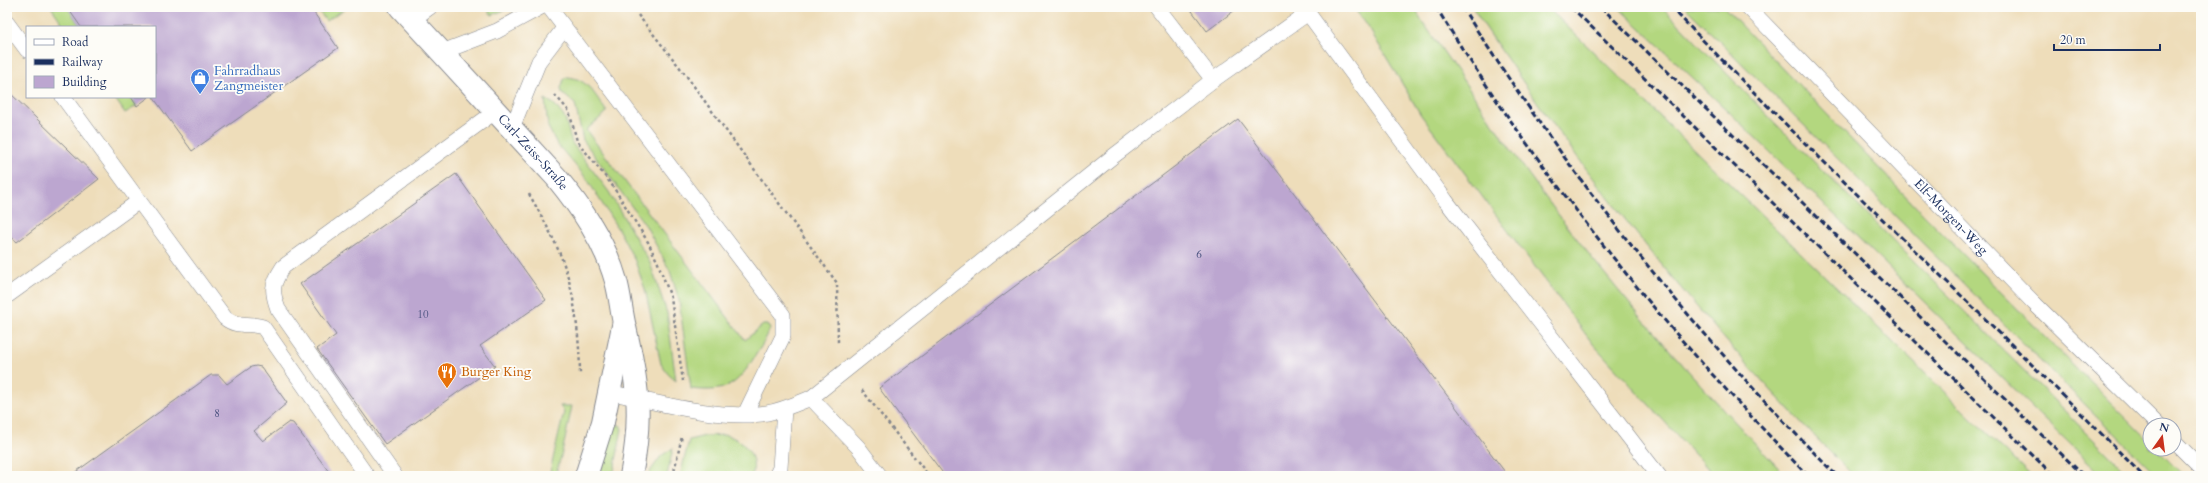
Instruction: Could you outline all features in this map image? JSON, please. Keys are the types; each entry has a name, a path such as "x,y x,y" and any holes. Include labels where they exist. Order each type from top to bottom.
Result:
{"street":[{"name":"Carl-Zeiss-Straße","path":"406,13 556,177 574,199 597,235 617,283 634,364 638,398 639,431 631,476"},
{"name":"Carl-Zeiss-Straße","path":"586,476 596,448 624,322"}],"lane":[{"path":"406,13 430,7"},
{"path":"442,52 496,31 541,7"},
{"path":"549,7 783,315 783,336 745,414"},
{"path":"1157,7 1214,80"},
{"name":"Elf-Morgen-Weg","path":"1748,7 2028,297 2150,417"},
{"path":"609,392 712,412 745,414 766,413 784,409 811,398 866,352 1214,80 1307,10 1446,201 1659,476"},
{"path":"7,23 26,49"},
{"path":"512,128 539,61 564,28"},
{"path":"64,98 225,318 239,326 255,324 263,327 367,476"},
{"path":"395,476 278,309 272,293 275,278 283,267 496,111"},
{"path":"7,296 139,201"},
{"path":"811,398 858,447 880,476"},
{"path":"776,476 780,468 784,409"},
{"path":"2182,449 2201,468"}],"path":[{"path":"366,7 371,12"},
{"path":"638,15 685,74 837,283 838,357 846,370 929,476"},
{"path":"524,187 549,228 569,281 580,356 580,384"}],"green space":[{"path":"51,7 67,7 80,26 64,26"},
{"path":"316,7 348,7 326,21"},
{"path":"485,7 512,7 492,15"},
{"path":"1353,7 1414,7 1422,21 1511,150 1592,259 1673,354 1786,476 1715,476 1699,459 1593,344 1421,115 1367,25"},
{"path":"1472,7 1547,7 2031,476 1854,476 1801,422 1699,310 1604,192 1558,131 1514,70"},
{"path":"1618,7 1662,7 1777,125 2130,476 2103,476 1729,112"},
{"path":"1685,7 1724,7 1921,212 2142,434 2142,457 2165,457 2184,476 2157,476"},
{"path":"567,77 581,81 591,89 607,112 586,130 745,340 763,325 768,325 770,328 764,342 749,366 736,381 729,385 713,390 691,389 679,300 670,271 646,226 583,140 575,104 562,93 561,88 564,79"},
{"path":"115,98 132,98 137,106 125,113"},
{"path":"545,99 554,104 565,118 572,143 609,192 650,263 667,313 676,381 668,374 661,364 645,289 635,261 621,234 587,179 557,144 548,127"},
{"path":"560,406 572,406 558,467 555,476 549,476 564,412"},
{"path":"613,425 620,425 622,429 613,476 599,476"},
{"path":"726,435 733,437 748,450 753,462 752,476 680,476 689,440 705,436"},
{"path":"673,448 667,476 647,476 661,456"}],"building":[{"path":"67,7 310,7 338,48 192,151 154,98 156,98 156,26 80,26"},
{"path":"1189,7 1239,7 1207,31"},
{"path":"7,90 99,179 17,242 7,233"},
{"path":"132,98 148,98 137,106"},
{"path":"1238,119 1508,476 945,476 879,388"},
{"path":"456,174 546,300 480,346 495,366 385,444 317,349 336,335 300,284"},
{"path":"251,367 261,367 287,403 254,431 263,441 289,422 293,423 332,476 70,476 211,375 219,375 227,384"}],"railway":[{"path":"1436,7 1460,46 1538,159 1622,269 1708,370 1808,476"},
{"path":"1462,7 1546,132 1637,252 1684,310 1734,367 1837,476"},
{"path":"1571,7 2054,476"},
{"path":"1601,7 2084,476"},
{"path":"1671,7 1788,126 2143,476"}],"place":[{"name":"Fahrradhaus Zangmeister","path":"200,95"},
{"name":"Burger King","path":"447,389"}]}
